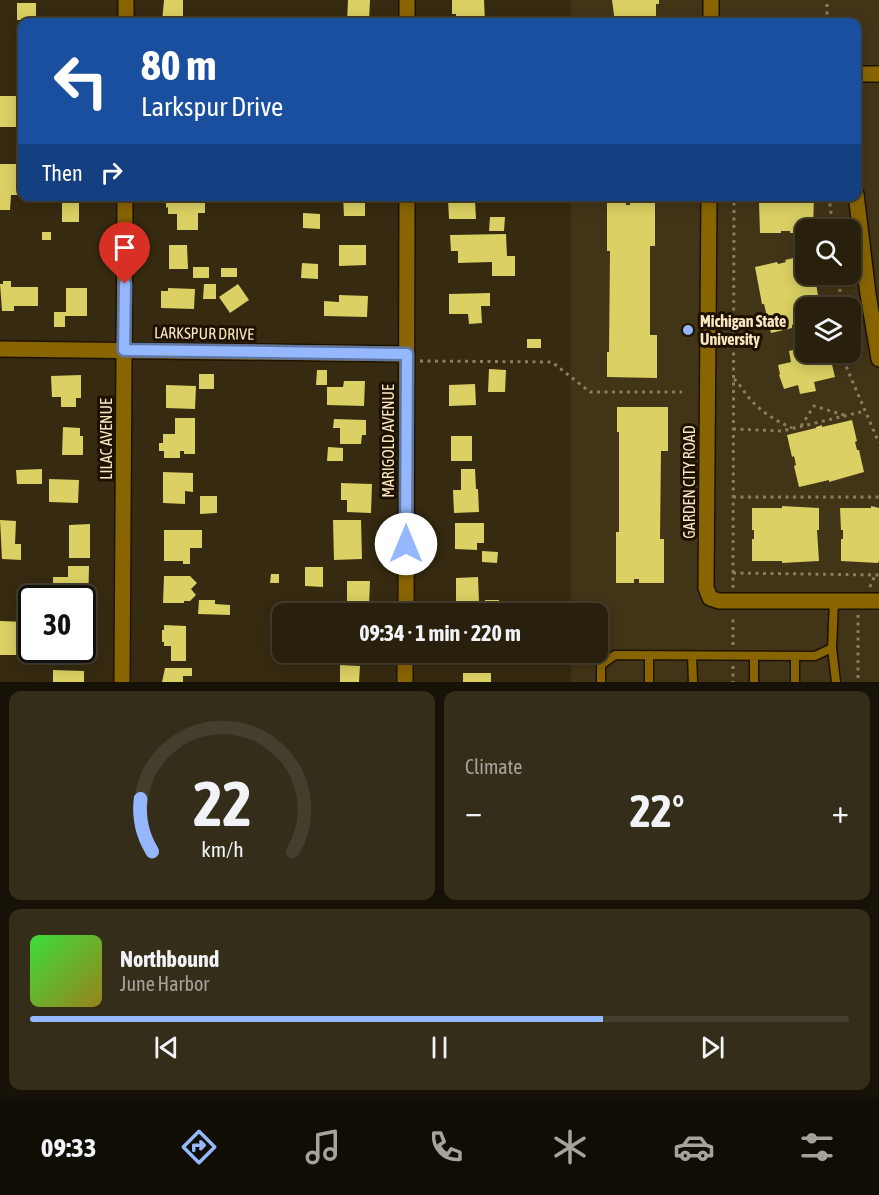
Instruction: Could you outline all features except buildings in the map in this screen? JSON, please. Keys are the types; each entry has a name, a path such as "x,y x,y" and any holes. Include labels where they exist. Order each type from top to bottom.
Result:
{"street":[{"path":"126,0 126,18"},
{"path":"407,0 407,18"},
{"path":"711,0 711,18"},
{"path":"861,74 879,74"},
{"name":"LILAC AVENUE","path":"122,682 125,201"},
{"name":"MARIGOLD AVENUE","path":"406,603 407,201"},
{"name":"GARDEN CITY ROAD","path":"709,201 706,588 710,598 719,601 879,601"},
{"path":"857,201 868,294 878,351"},
{"name":"LARKSPUR DRIVE","path":"0,349 407,357"},
{"path":"405,663 405,682"}],"lane":[{"path":"834,601 832,648 836,682"},
{"path":"601,682 601,665 615,655 815,656 832,648"},
{"path":"649,655 649,682"},
{"path":"692,656 693,682"},
{"path":"754,656 754,682"},
{"path":"795,656 795,682"}],"path":[{"path":"826,18 827,0"},
{"path":"733,682 734,201"},
{"path":"830,201 832,219"},
{"path":"407,357 552,362 590,392 682,392"},
{"path":"845,363 879,443"},
{"path":"733,377 764,413 793,428"},
{"path":"801,426 814,406 846,416"},
{"path":"733,429 783,431 865,411"},
{"path":"733,497 879,497"},
{"path":"733,573 877,575 858,613 858,682"}],"shaded area":[{"name":"Michigan State University","path":"571,0 879,0 879,682 571,682 571,663 608,663 608,603 571,603 571,201 861,201 861,18 571,18"}],"place":[{"name":"Michigan State University","path":"688,330"}],"route":[{"path":"125,284 124,350 407,354 406,544"}]}
